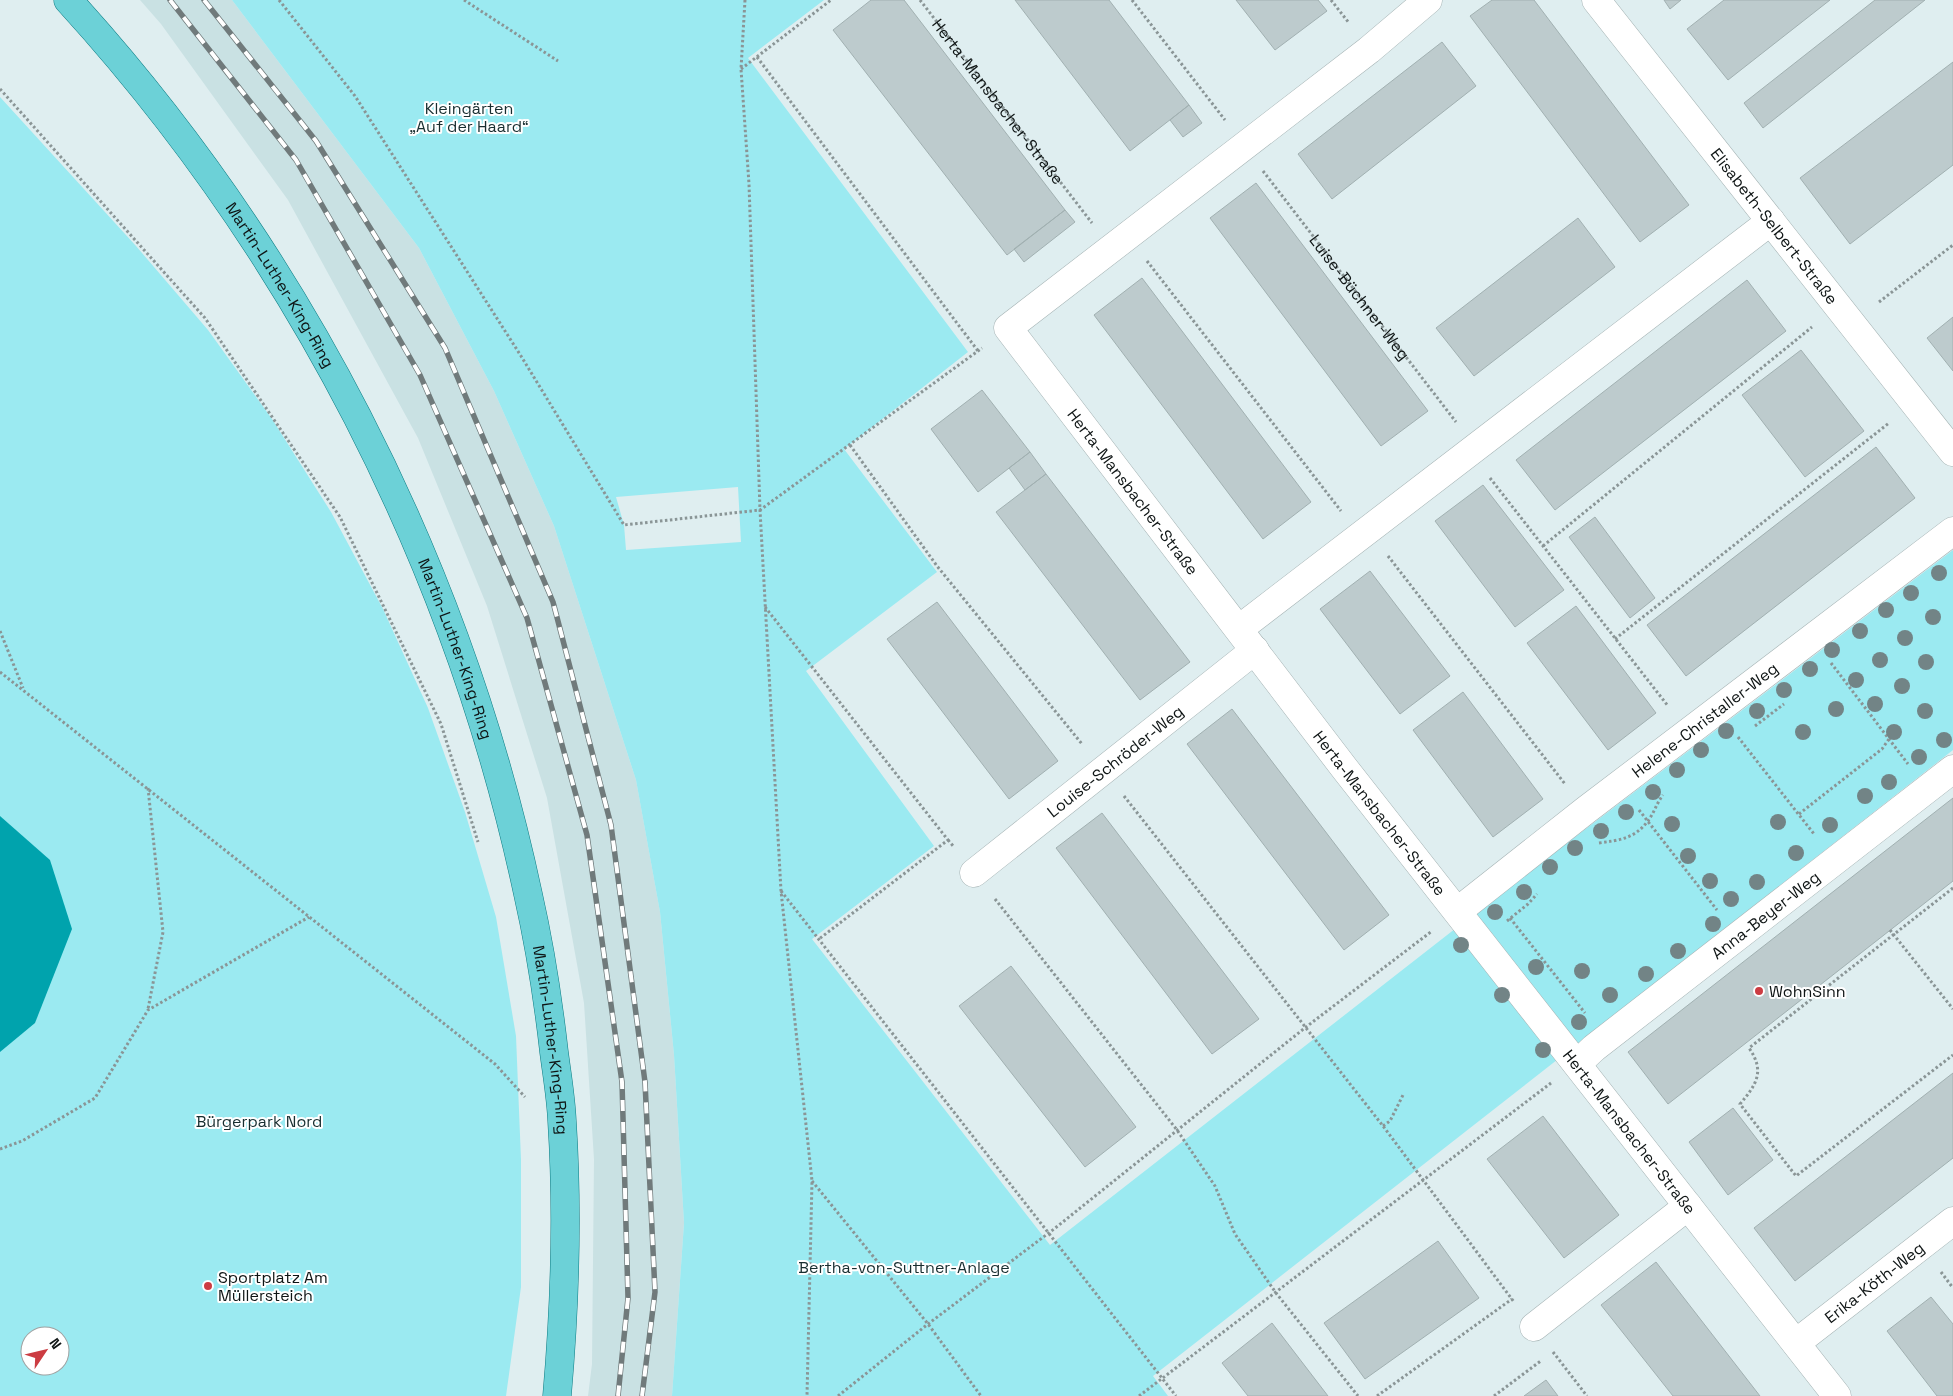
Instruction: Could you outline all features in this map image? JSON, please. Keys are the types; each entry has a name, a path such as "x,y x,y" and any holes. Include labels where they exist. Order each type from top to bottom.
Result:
{"main road":[{"name":"Martin-Luther-King-Ring","path":"68,0 111,47 176,127 235,212 293,302 348,397 394,487 454,634 480,709 514,828 543,964 562,1117 565,1202 563,1325 557,1396"}],"street":[{"path":"1008,328 1121,243 1369,50 1428,0"},
{"name":"Elisabeth-Selbert-Straße","path":"1596,0 1953,452"},
{"path":"1247,640 1364,532 1772,221"},
{"name":"Herta-Mansbacher-Straße","path":"1008,328 1345,769 1578,1063 1837,1396"},
{"name":"Helene-Christaller-Weg","path":"1458,911 1586,810 1953,531"},
{"name":"Louise-Schröder-Weg","path":"974,873 1104,771 1247,640"},
{"name":"Anna-Beyer-Weg","path":"1578,1063 1737,936 1953,769"},
{"path":"1534,1327 1688,1206"},
{"name":"Erika-Köth-Weg","path":"1796,1343 1953,1222"}],"path":[{"path":"279,0 355,96 521,356 624,526 760,510 1008,328"},
{"path":"464,0 558,61"},
{"path":"745,0 741,69 749,184 760,510 780,891 812,1181 807,1396"},
{"path":"741,69 831,0"},
{"name":"Herta-Mansbacher-Straße","path":"920,0 1121,243"},
{"path":"1132,0 1244,146"},
{"path":"757,57 978,351"},
{"path":"0,89 205,318 340,517 441,724 480,847"},
{"name":"Luise-Büchner-Weg","path":"1244,146 1543,546 1689,732"},
{"path":"1121,243 1364,532 1586,810"},
{"path":"1879,302 1953,246"},
{"path":"1543,546 1813,326"},
{"path":"1615,639 1888,422"},
{"path":"850,445 937,566 1104,771 1306,1027 1424,1180 1512,1299 1377,1396"},
{"path":"765,608 948,840 819,939"},
{"path":"0,631 24,690"},
{"path":"1813,639 1927,789"},
{"path":"0,672 495,1064 526,1098"},
{"path":"1799,814 1882,749 1889,739"},
{"path":"1752,755 1815,835"},
{"path":"1620,785 1737,936"},
{"path":"0,1149 22,1141 95,1098 148,1010 163,932 148,788"},
{"path":"974,873 1177,1130 1215,1186 1235,1234 1276,1294 1358,1396"},
{"path":"1953,888 1749,1048 1757,1059 1758,1071 1756,1082 1740,1104 1796,1176 1953,1055"},
{"path":"1486,889 1606,1039"},
{"path":"780,891 1047,1234 1176,1396"},
{"path":"838,1396 928,1324 1047,1234 1306,1027 1458,911"},
{"path":"148,1010 308,917"},
{"path":"1890,930 1953,1009"},
{"path":"1139,1396 1276,1294 1578,1063"},
{"path":"1383,1126 1390,1121 1403,1095"},
{"path":"812,1181 928,1324 981,1396"},
{"path":"1494,1396 1553,1352 1587,1396"}],"shaded area":[{"path":"140,0 232,0 419,248 494,391 554,526 636,780 660,912 674,1055 684,1223 672,1396 588,1396 592,1364 594,1159 584,1003 547,798 487,606 418,438 288,200 161,24"},
{"path":"0,816 50,860 72,929 35,1023 0,1052"}],"green space":[{"path":"232,0 824,0 748,58 968,352 844,449 937,572 806,671 934,846 812,939 1050,1245 1483,907 1953,550 1953,750 1153,1376 1168,1396 672,1396 684,1223 674,1055 660,912 636,780 554,526 494,391 419,248","holes":["738,487 741,542 626,550 624,525 616,497"]},
{"name":"Bürgerpark Nord","path":"0,97 136,246 208,330 272,419 331,512 383,609 428,708 465,812 496,917 516,1036 521,1160 521,1287 506,1396 0,1396"}],"building":[{"path":"871,0 904,0 1065,210 1007,255 833,30"},
{"path":"1015,0 1109,0 1189,105 1130,151"},
{"path":"1236,0 1318,0 1327,11 1275,50"},
{"path":"1492,0 1534,0 1689,205 1640,242 1470,16"},
{"path":"1664,0 1681,0 1670,9"},
{"path":"1724,0 1830,0 1728,80 1687,29"},
{"path":"1875,0 1925,0 1763,128 1744,103"},
{"path":"1442,42 1476,86 1332,199 1298,154"},
{"path":"1953,62 1953,165 1850,244 1800,178"},
{"path":"1189,105 1202,123 1183,137 1170,120"},
{"path":"1256,183 1428,411 1381,446 1210,218"},
{"path":"1065,210 1075,222 1024,262 1014,249"},
{"path":"1578,218 1615,267 1474,376 1436,328"},
{"path":"1142,278 1311,502 1263,539 1094,315"},
{"path":"1747,280 1786,331 1555,510 1516,460"},
{"path":"1953,317 1953,371 1927,338"},
{"path":"1801,350 1864,431 1805,477 1742,395"},
{"path":"982,390 1030,452 978,492 931,429"},
{"path":"1876,447 1915,498 1686,676 1647,625"},
{"path":"1030,452 1046,474 1025,490 1009,468"},
{"path":"1046,474 1190,662 1140,700 996,512"},
{"path":"1483,485 1564,590 1515,627 1435,521"},
{"path":"1595,517 1655,598 1630,618 1569,537"},
{"path":"1370,571 1450,676 1400,714 1320,609"},
{"path":"937,602 1058,761 1009,799 887,639"},
{"path":"1576,606 1656,713 1608,750 1527,643"},
{"path":"1463,692 1543,799 1493,837 1413,730"},
{"path":"1232,709 1389,915 1344,950 1187,744"},
{"name":"WohnSinn","path":"1953,798 1953,881 1668,1104 1628,1052"},
{"path":"1102,813 1259,1019 1212,1054 1056,848"},
{"path":"1011,966 1136,1127 1085,1167 959,1006"},
{"path":"1953,1073 1953,1158 1795,1281 1754,1228"},
{"path":"1733,1108 1773,1160 1728,1195 1689,1142"},
{"path":"1543,1116 1619,1215 1564,1258 1487,1159"},
{"path":"1438,1241 1479,1298 1365,1379 1324,1323"},
{"path":"1656,1262 1760,1396 1673,1396 1601,1305"},
{"path":"1931,1297 1953,1324 1953,1396 1937,1396 1887,1331"},
{"path":"1272,1323 1328,1396 1248,1396 1222,1363"},
{"path":"1546,1380 1558,1396 1524,1396"}],"railway":[{"path":"170,0 296,160 420,375 527,618 587,835 622,1082 628,1298 618,1396"},
{"path":"204,0 316,141 445,348 553,602 611,825 645,1082 655,1292 642,1396"}],"place":[{"name":"WohnSinn","path":"1759,991"},
{"name":"Sportplatz Am Müllersteich","path":"208,1286"}],"park label":[{"name":"Kleingärten „Auf der Haard“","path":"469,117"},
{"name":"Bertha-von-Suttner-Anlage","path":"904,1267"}]}
